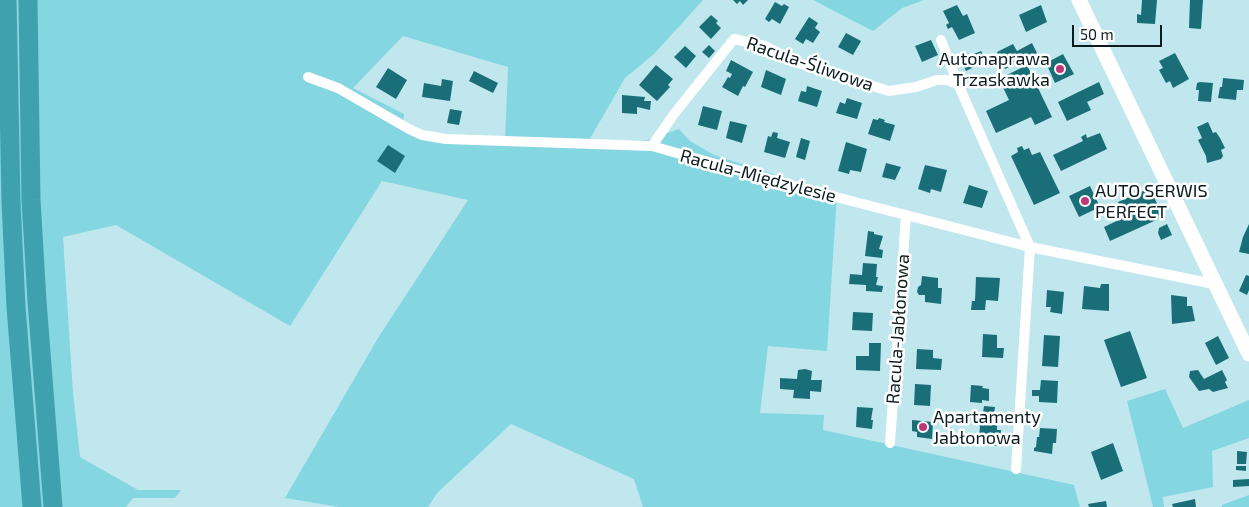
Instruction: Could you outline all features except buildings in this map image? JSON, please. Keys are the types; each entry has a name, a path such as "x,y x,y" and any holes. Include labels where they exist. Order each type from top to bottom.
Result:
{"highway":[{"path":"7,0 11,202 16,307 32,507"},
{"path":"28,0 31,200 38,321 53,507"}],"street":[{"path":"1079,0 1249,354"},
{"name":"Racula-Śliwowa","path":"652,146 674,114 734,39 765,46 798,63 889,91 916,87 938,80 947,80 958,84"},
{"path":"941,40 958,84 1030,247 1016,468"},
{"name":"Racula-Międzylesie","path":"308,77 338,88 422,135 446,139 652,146 797,187 1030,247 1214,284"},
{"name":"Racula-Jabłonowa","path":"890,443 906,216"}],"shaded area":[{"path":"0,0 703,0 654,54 625,78 588,142 648,140 679,129 690,141 714,155 837,193 827,351 768,346 760,413 824,415 823,430 1074,485 1080,507 643,507 634,479 511,424 437,493 428,507 339,507 285,498 378,338 468,200 382,181 290,326 116,225 63,237 73,393 80,457 138,490 181,490 175,498 133,498 126,507 0,507","holes":["403,36 508,67 505,141 426,135 403,123 404,114 353,88"]},
{"path":"813,0 924,0 902,8 873,31"},
{"path":"1165,389 1183,428 1249,400 1249,438 1212,451 1213,487 1163,497 1164,507 1153,507 1127,401"},
{"path":"1249,495 1249,507 1222,507 1222,505"}],"place":[{"name":"Autonaprawa Trzaskawka","path":"1060,69"},
{"name":"AUTO SERWIS PERFECT","path":"1085,201"},
{"name":"Apartamenty Jabłonowa","path":"923,427"}]}
